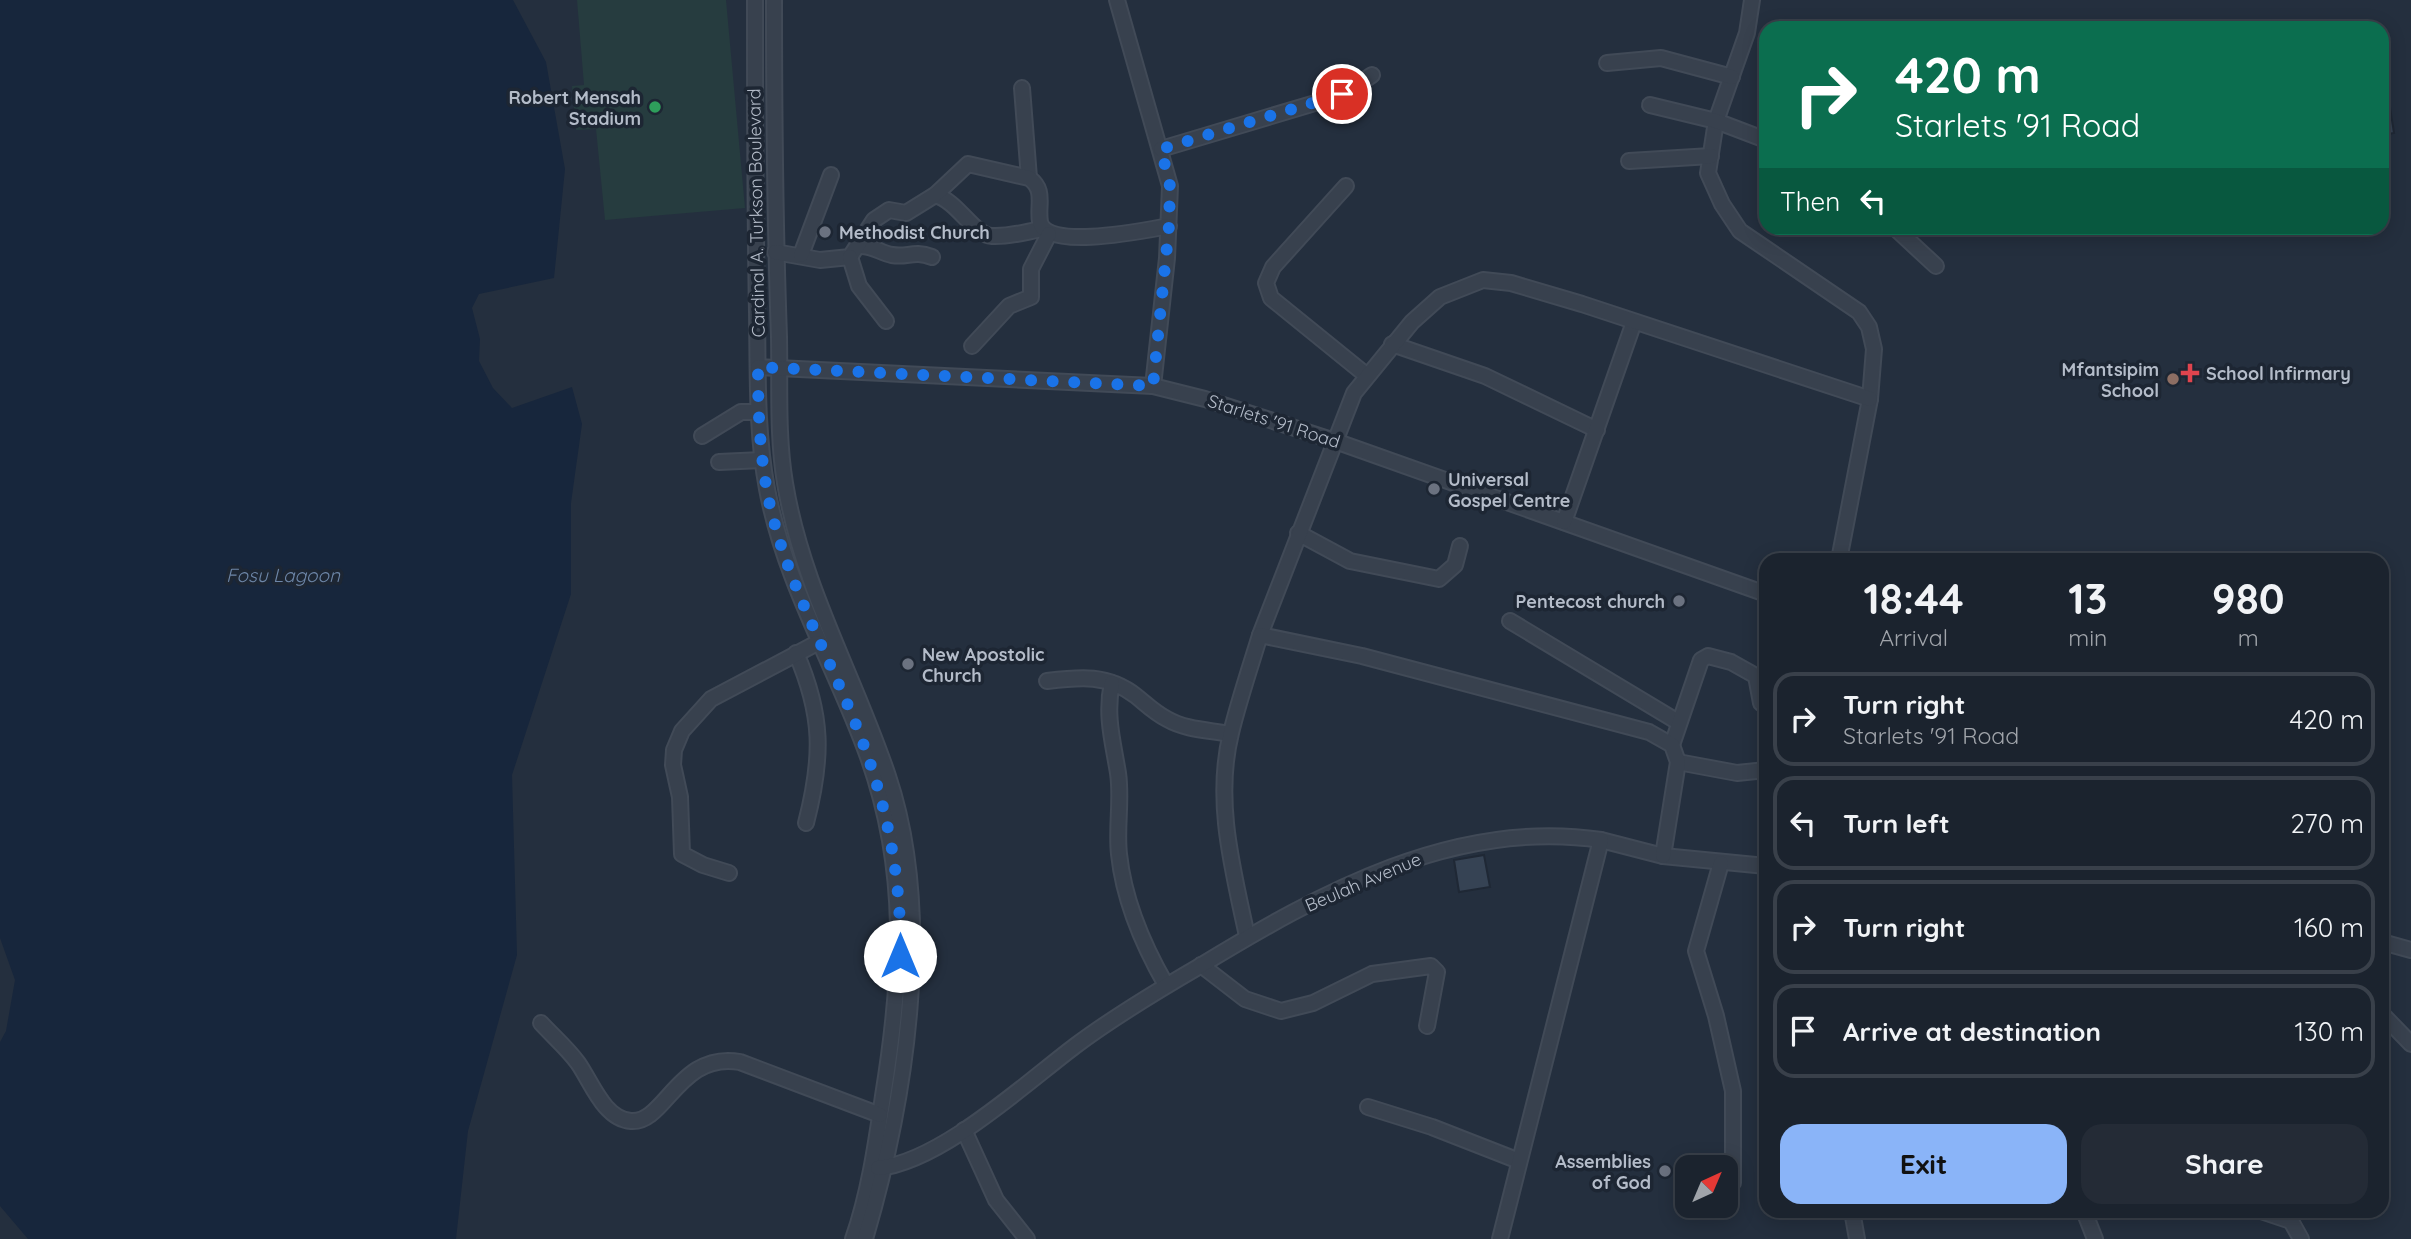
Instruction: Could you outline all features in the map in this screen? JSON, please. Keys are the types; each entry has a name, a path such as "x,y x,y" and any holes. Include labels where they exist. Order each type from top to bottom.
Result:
{"street":[{"name":"Cardinal A. Turkson Boulevard","path":"755,0 755,225 758,412 762,460 771,511 817,643 868,757 882,804 897,891 899,979 880,1115 878,1168 853,1239"},
{"name":"Cardinal A. Turkson Boulevard","path":"774,0 774,223 784,481 802,558 886,770 901,823 912,908 908,1018 865,1239"},
{"path":"1117,0 1170,186 1169,226 1153,386"},
{"path":"1752,0 1747,33 1717,121 1708,173 1722,204 1740,231 1859,312 1869,327 1874,349 1870,399 1840,553"},
{"path":"1607,63 1661,58 1732,77"},
{"path":"1161,149 1342,94 1372,75"},
{"path":"1022,88 1029,178"},
{"path":"1650,105 1717,121 1759,137"},
{"path":"1629,161 1711,156"},
{"path":"886,321 859,286 854,251 863,235 883,214 892,209 906,213 934,195 968,164 1029,178 1040,190 1045,232 1031,269 1031,297 1009,306 972,346"},
{"path":"801,254 831,175"},
{"path":"1346,186 1273,267 1266,283 1271,298 1366,375"},
{"path":"934,195 950,202 979,231 991,236 1045,232 1085,239 1169,226"},
{"path":"755,225 774,223"},
{"path":"1903,235 1936,265"},
{"path":"775,251 801,254 820,260 874,247 894,256 917,251 932,257"},
{"path":"1247,936 1227,843 1226,769 1230,734 1260,635 1348,402 1392,344 1440,298 1483,280 1511,283 1870,399"},
{"path":"1564,522 1634,322"},
{"path":"779,339 791,355 812,368"},
{"path":"1392,344 1485,376 1597,430"},
{"name":"Starlets '91 Road","path":"758,367 1153,386 1205,399 1335,441 1759,592"},
{"path":"702,436 741,412 758,412"},
{"path":"719,462 762,460"},
{"path":"1298,533 1350,561 1440,579 1455,565 1460,546"},
{"path":"1510,621 1678,722"},
{"path":"1260,635 1362,656 1511,693 1649,732 1672,745"},
{"path":"729,873 703,865 682,854 674,750 682,730 711,699 817,643"},
{"path":"796,653 812,690 817,721 817,765 806,823"},
{"path":"1663,856 1678,762 1672,745 1701,660 1708,656 1731,662 1756,676 1759,696"},
{"path":"1047,681 1086,676 1112,683 1168,720 1187,727 1230,734"},
{"path":"1112,683 1109,723 1119,782 1118,831 1122,877 1137,929 1166,985"},
{"path":"1678,762 1737,772 1759,770"},
{"name":"Beulah Avenue","path":"878,1168 913,1157 964,1130 1076,1045 1166,985 1247,936 1385,868 1430,853 1495,839 1548,835 1601,840 1663,856 1759,866"},
{"path":"1500,1239 1601,840"},
{"path":"1721,863 1696,951 1716,1016 1733,1091 1732,1155"},
{"path":"2389,944 2411,950"},
{"path":"1201,965 1245,999 1281,1011 1313,1003 1372,974 1431,966 1437,972 1427,1026"},
{"path":"2389,1020 2411,1044"},
{"path":"541,1023 578,1063 609,1110 629,1121 645,1117 704,1063 722,1059 740,1062 880,1115"},
{"path":"1368,1107 1433,1127 1519,1161"},
{"path":"964,1130 996,1200 1027,1239"},
{"path":"1853,1218 1857,1239"},
{"path":"2087,1218 2095,1239"},
{"path":"2282,1218 2291,1221 2301,1239"}],"green space":[{"name":"Robert Mensah Stadium","path":"577,0 726,0 745,208 605,220 596,129 576,130 572,86 584,85"}],"water":[{"name":"Fosu Lagoon","path":"0,0 513,0 546,62 565,169 554,278 479,294 472,308 480,339 479,361 493,388 512,408 572,387 582,424 571,503 571,594 512,775 517,955 468,1131 456,1239 28,1239 0,1206 0,1042 6,1031 15,980 0,938"}],"building":[{"path":"2389,101 2394,133 2389,134"},
{"path":"1484,855 1490,887 1459,892 1454,860"}],"place":[{"name":"Robert Mensah Stadium","path":"655,107"},
{"name":"Methodist Church","path":"825,232"},
{"name":"School Infirmary","path":"2190,373"},
{"name":"Mfantsipim School","path":"2173,379"},
{"name":"Universal Gospel Centre","path":"1434,489"},
{"name":"Pentecost church","path":"1679,601"},
{"name":"New Apostolic Church","path":"908,664"},
{"name":"Assemblies of God","path":"1665,1171"}],"route":[{"path":"900,956 897,891 882,804 868,757 817,643 771,511 762,460 758,367 982,375 1153,386 1169,226 1170,186 1161,149 1342,94"}]}
